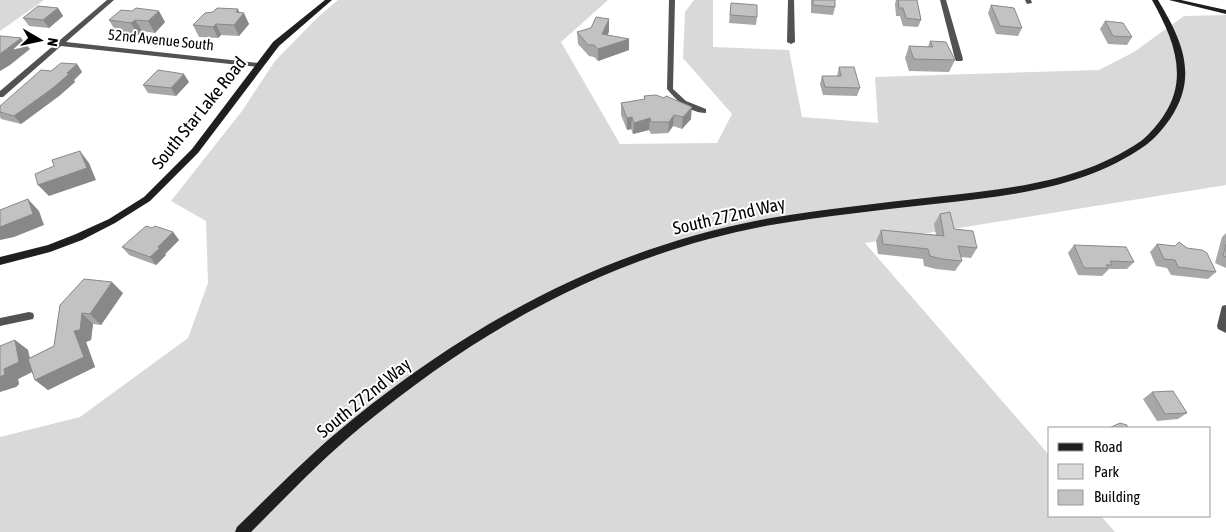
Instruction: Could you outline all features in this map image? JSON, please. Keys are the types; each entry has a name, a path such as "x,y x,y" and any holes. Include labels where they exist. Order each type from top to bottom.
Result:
{"main road":[{"name":"South Star Lake Road","path":"0,261 50,248 79,237 112,221 147,199 195,152 276,44 329,0"},
{"name":"South 272nd Way","path":"242,532 266,506 358,421 446,354 528,305 599,271 684,242 765,222 832,212 1008,192 1039,186 1092,169 1131,150 1148,139 1166,120 1177,99 1182,82 1182,62 1179,46 1173,30 1155,0"},
{"path":"1172,0 1226,12"}],"street":[{"path":"0,95 111,0"},
{"path":"791,0 791,42"},
{"path":"942,0 959,59"},
{"name":"52nd Avenue South","path":"59,44 259,65"},
{"path":"1224,328 1224,310 1226,309"},
{"path":"0,322 29,316"}],"lane":[{"path":"672,0 670,89 684,103 703,111"}],"green space":[{"path":"0,0 44,0 0,31"},
{"path":"338,0 608,0 561,42 620,144 717,143 732,114 683,58 685,12 694,0 713,0 713,47 789,50 802,117 878,123 875,77 1099,70 1134,52 1184,16 1226,15 1226,185 865,243 1048,454 1048,517 1102,517 1115,532 0,532 0,437 80,417 188,338 208,283 206,221 171,201 242,111 275,61 318,17"}],"building":[{"path":"813,0 835,0 835,7 813,5"},
{"path":"898,0 917,0 921,20 906,18 903,8 899,8"},
{"path":"731,3 757,5 757,17 730,15"},
{"path":"991,5 1014,8 1022,28 1000,26"},
{"path":"38,6 58,8 43,20 23,18"},
{"path":"136,8 159,11 148,21 135,20 131,23 109,20 121,10 132,11"},
{"path":"217,8 238,9 236,12 244,13 234,25 216,24 213,27 193,25 205,13 213,12"},
{"path":"596,17 609,19 602,34 629,39 598,49 594,45 588,45 577,32 591,28"},
{"path":"1105,21 1123,23 1132,37 1113,36"},
{"path":"1,36 21,38 0,54"},
{"path":"930,41 946,42 955,60 914,59 909,46 933,47"},
{"path":"61,63 77,64 53,88 14,116 0,112 0,106 41,70 51,71"},
{"path":"839,67 854,67 860,88 825,87 822,76 841,76"},
{"path":"158,70 184,74 171,88 143,85"},
{"path":"656,95 664,98 666,96 692,107 683,117 674,115 669,122 651,122 650,118 634,123 632,117 627,118 621,103 645,99 644,96"},
{"path":"80,151 87,168 38,185 35,174 54,166 52,160"},
{"path":"28,199 33,214 0,227 0,210"},
{"path":"950,212 954,229 973,231 977,248 958,246 962,261 930,256 928,249 883,244 881,230 944,236 940,214"},
{"path":"146,226 152,228 155,226 173,232 150,257 122,247"},
{"path":"1179,242 1187,248 1202,250 1207,253 1216,272 1178,267 1175,260 1164,259 1157,244 1175,246"},
{"path":"1226,244 1226,257 1223,256"},
{"path":"1074,245 1126,247 1134,262 1110,261 1112,265 1106,265 1108,268 1084,268"},
{"path":"84,279 112,282 90,314 82,313 80,330 74,331 84,357 35,380 28,359 54,346 60,305"},
{"path":"15,340 19,362 4,369 5,374 0,377 0,346"},
{"path":"1173,391 1187,413 1165,414 1152,392"},
{"path":"1120,423 1127,425 1127,427 1111,427"}]}
